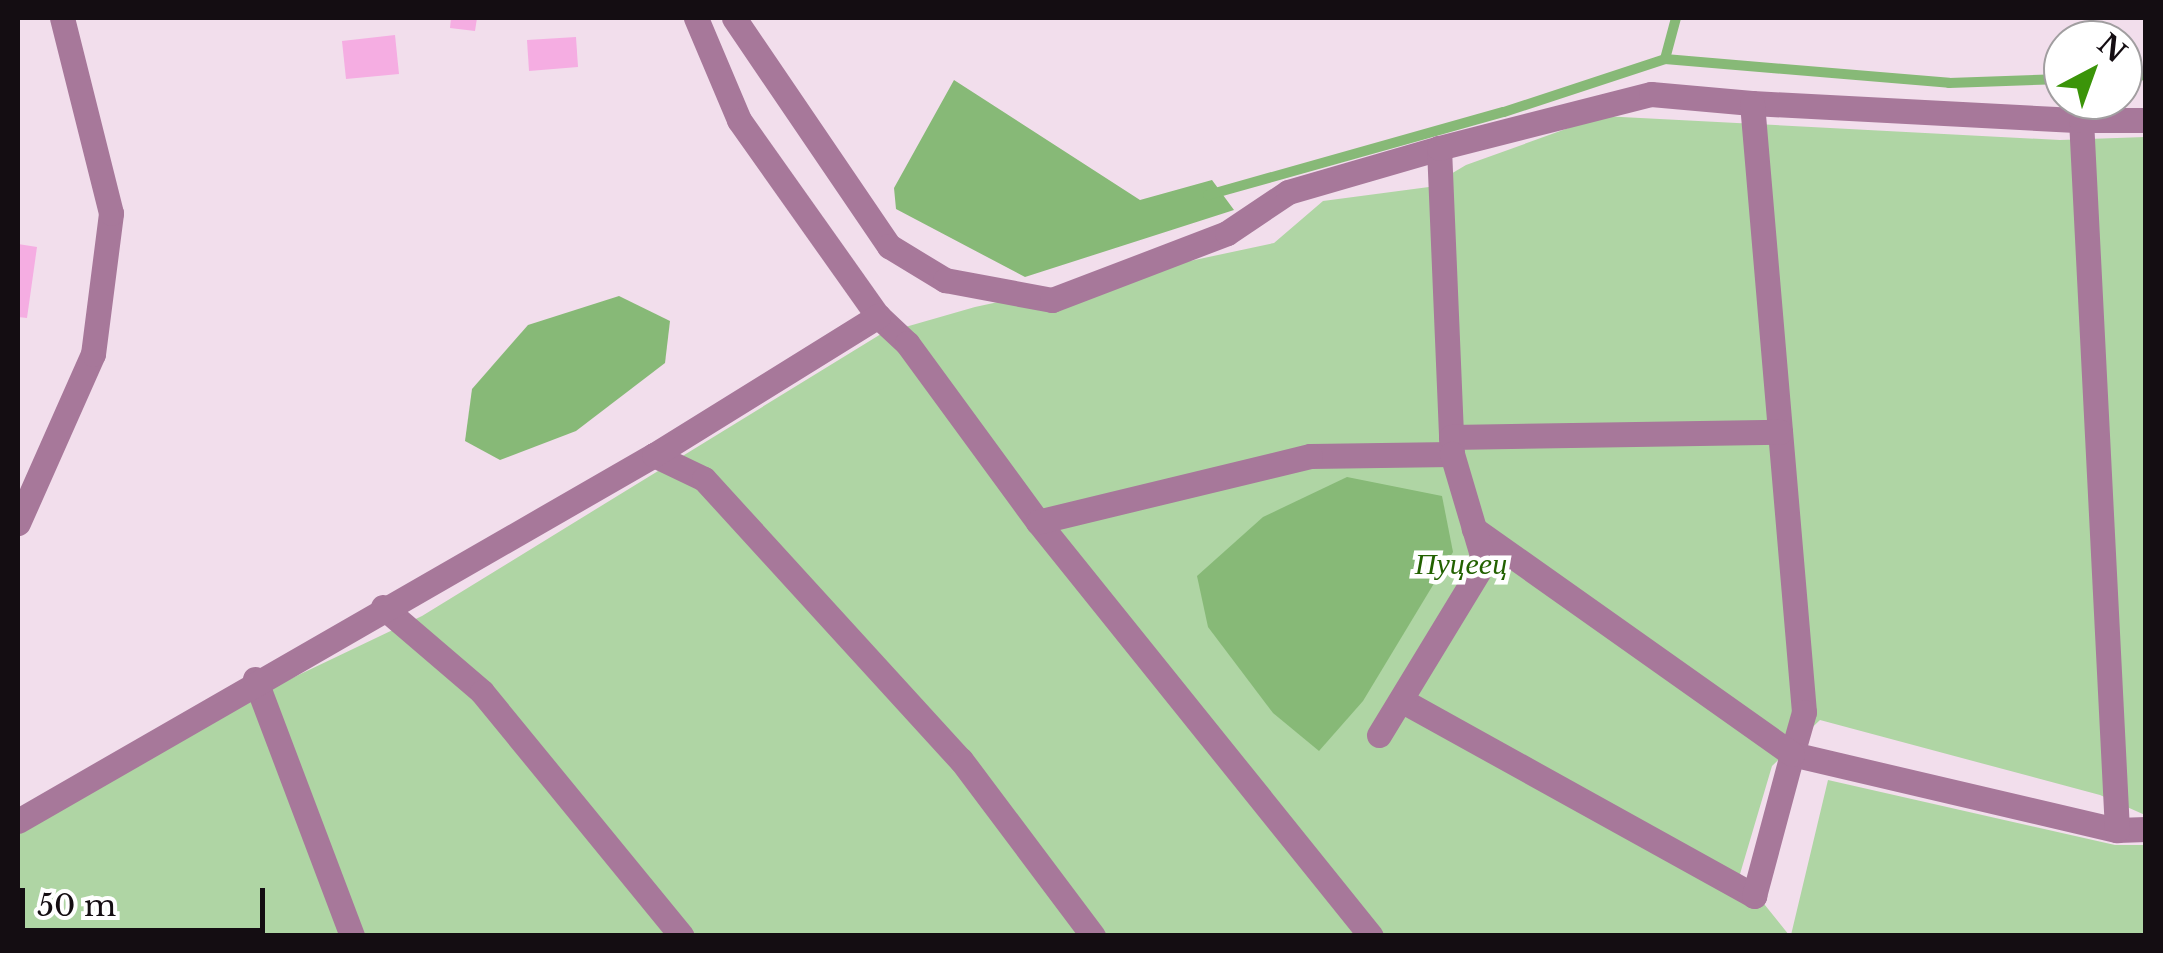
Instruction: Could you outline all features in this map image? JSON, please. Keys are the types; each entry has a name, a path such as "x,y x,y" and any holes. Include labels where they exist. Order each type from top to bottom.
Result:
{"street":[{"path":"18,522 93,354 111,213 62,18"},
{"path":"696,18 738,120 878,316 907,343 1038,522 1372,936"},
{"path":"734,18 890,246 945,280 1052,300 1227,233 1288,192 1439,148 1651,94 2043,118"},
{"path":"1401,700 1754,896 1804,712 1752,103"},
{"path":"2081,120 2117,830"},
{"path":"1379,735 1484,562 1451,446 1439,148"},
{"path":"18,821 255,680 654,454 878,316"},
{"path":"1038,522 1310,456 1780,432"},
{"path":"654,454 704,479 948,746 1093,936"},
{"path":"1474,529 1792,754 2117,830 2146,829"},
{"path":"383,607 482,692 682,936"},
{"path":"255,680 352,936"}],"green space":[{"name":"Пуцеец","path":"1602,116 2060,140 2145,137 2145,815 2100,795 1820,720 1772,766 1740,874 1789,935 18,935 18,831 242,702 422,616 881,334 975,307 1274,243 1323,201 1429,187 1466,165"},
{"path":"1828,780 2115,845 2145,845 2145,935 1791,935"}],"shaded area":[{"path":"954,80 1140,200 1212,180 1234,210 1025,277 896,209 894,188"},
{"path":"619,296 670,321 665,363 576,431 500,460 465,441 472,389 528,325"},
{"path":"1347,477 1442,496 1453,552 1363,701 1319,751 1273,713 1208,627 1197,576 1263,517"}],"building":[{"path":"451,18 477,18 475,31 450,28"},
{"path":"395,35 399,74 346,79 342,41"},
{"path":"576,37 578,67 529,71 527,40"},
{"path":"18,244 37,247 27,318 18,317"}],"waterway":[{"path":"1665,59 1676,18"},
{"path":"1208,195 1504,112 1665,59 1949,83 2043,80"}]}
